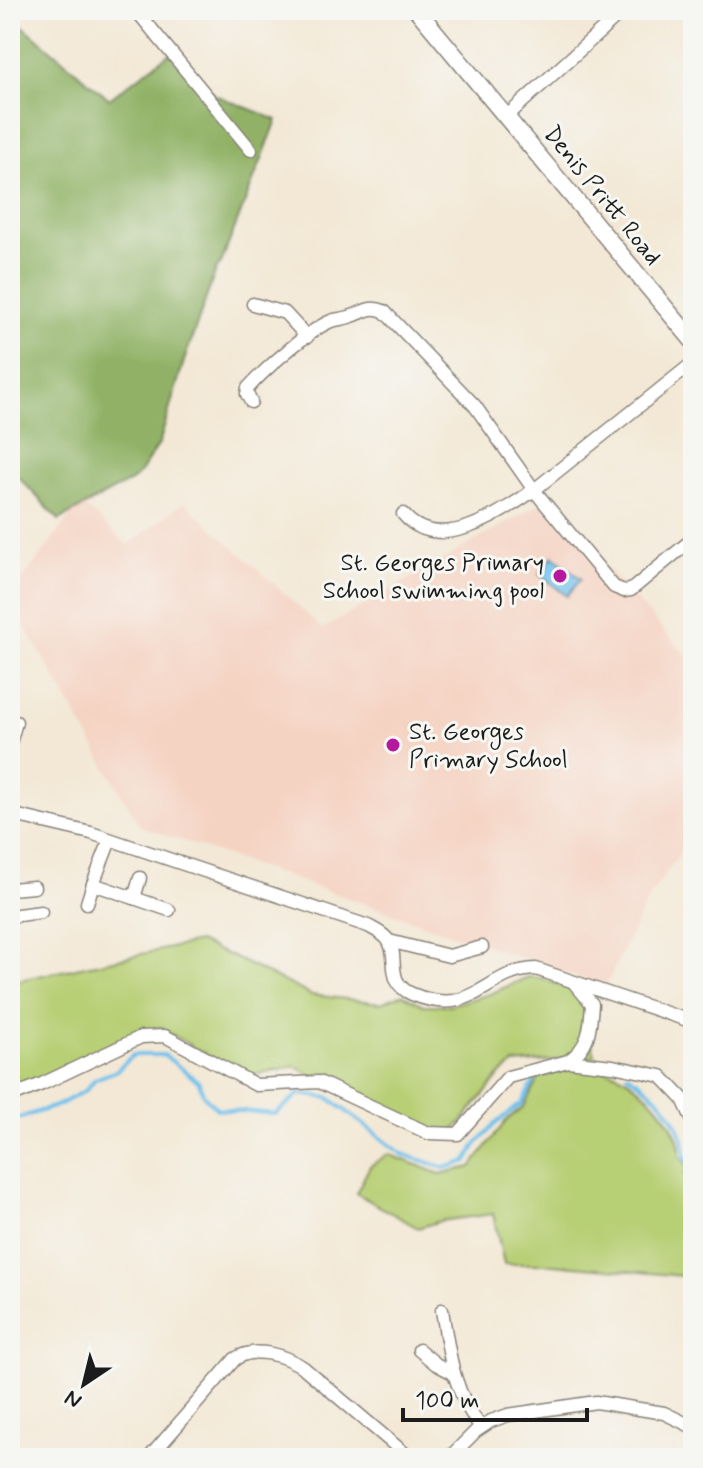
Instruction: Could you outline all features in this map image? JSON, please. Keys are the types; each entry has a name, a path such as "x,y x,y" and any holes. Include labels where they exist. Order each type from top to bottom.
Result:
{"main road":[{"name":"Denis Pritt Road","path":"417,10 693,341"}],"street":[{"path":"136,10 251,150"},
{"path":"507,116 624,10"},
{"path":"253,304 291,316 307,337"},
{"path":"251,402 248,388 307,337 329,322 374,307 384,311 475,406 534,490 614,587 631,590 689,542 693,542"},
{"path":"403,514 422,531 433,532 490,519 534,490 693,363"},
{"path":"10,743 16,722"},
{"path":"10,814 41,819 110,840 368,926 389,941 393,950 392,972 407,992 426,1000 449,1003 469,998 525,969 536,969 693,1022"},
{"path":"87,903 110,840"},
{"path":"134,898 140,878"},
{"path":"93,884 169,910"},
{"path":"10,889 34,887"},
{"path":"10,916 41,912"},
{"path":"389,941 449,956 482,947"},
{"path":"10,1097 141,1037 165,1036 256,1085 319,1082 428,1133 458,1134 508,1077 568,1061 583,1052 592,1004 573,981"},
{"path":"568,1061 661,1076 683,1099 693,1121"},
{"path":"442,1310 453,1373 468,1411 481,1427"},
{"path":"419,1350 453,1373"},
{"path":"149,1458 235,1359 246,1353 277,1355 291,1360 410,1458"},
{"path":"449,1458 481,1427 508,1415 596,1402 664,1413 693,1427"}],"shaded area":[{"name":"St. Georges Primary School","path":"546,500 693,663 693,835 649,897 605,987 140,826 10,600 80,503 128,545 184,502 323,629"}],"green space":[{"path":"10,15 109,99 173,51 215,95 277,120 216,270 159,444 136,478 59,520 10,468"},
{"path":"198,942 311,995 381,1003 403,994 423,1005 450,1005 490,994 528,977 541,978 580,993 595,1057 514,1064 500,1075 454,1131 439,1131 397,1118 295,1066 245,1077 159,1027 10,1091 10,982"},
{"path":"570,1069 603,1069 624,1077 658,1106 675,1132 680,1156 688,1166 685,1175 693,1187 693,1277 553,1264 504,1264 493,1214 440,1221 418,1228 356,1193 370,1166 388,1154 440,1174 471,1167 506,1121 524,1106 539,1077"}],"water":[{"name":"St. Georges Primary School swimming pool","path":"553,556 581,579 567,596 539,574"}],"waterway":[{"path":"10,1121 59,1105 86,1090 95,1079 116,1071 133,1055 164,1055 199,1082 204,1096 217,1109 276,1114 299,1094 329,1098 402,1154 445,1168 467,1161 475,1146 494,1125 522,1103 538,1074 542,1073"},
{"path":"627,1074 649,1089 667,1109 680,1132 685,1158 693,1166"},
{"path":"693,1168 690,1177 693,1181"}],"place":[{"name":"St. Georges Primary School swimming pool","path":"560,576"},
{"name":"St. Georges Primary School","path":"393,745"}]}
